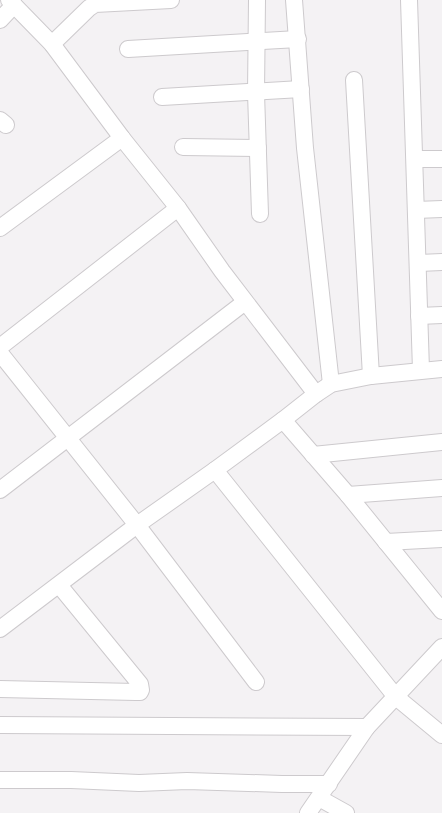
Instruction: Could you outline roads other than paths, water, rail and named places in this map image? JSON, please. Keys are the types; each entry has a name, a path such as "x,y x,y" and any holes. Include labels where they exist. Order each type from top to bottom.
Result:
{"street":[{"path":"52,44 95,4 171,0"},
{"path":"257,0 256,93 260,214"},
{"path":"294,0 305,148 331,384"},
{"path":"409,0 419,263 421,370"},
{"path":"0,20 11,3 52,44 122,138 178,208 222,271 316,394"},
{"path":"128,49 298,40"},
{"path":"354,80 371,376"},
{"path":"162,97 256,93 301,89"},
{"path":"0,228 122,138"},
{"path":"183,147 258,148"},
{"path":"415,159 442,159"},
{"path":"0,347 178,208"},
{"path":"416,210 442,209"},
{"path":"419,263 442,262"},
{"path":"0,490 245,302"},
{"path":"419,316 442,315"},
{"path":"0,353 67,439 137,524 256,682"},
{"path":"0,629 137,524 215,470 331,384 371,376 442,369"},
{"path":"283,420 348,494 442,612"},
{"path":"313,455 442,442"},
{"path":"215,470 396,697 442,736"},
{"path":"348,494 442,488"},
{"path":"386,542 442,539"},
{"path":"0,689 140,692 140,684 58,585"},
{"path":"308,813 367,727 442,647"},
{"path":"0,725 367,727"},
{"path":"0,780 71,780 139,784 187,781 329,784"},
{"path":"319,798 346,813"}]}
